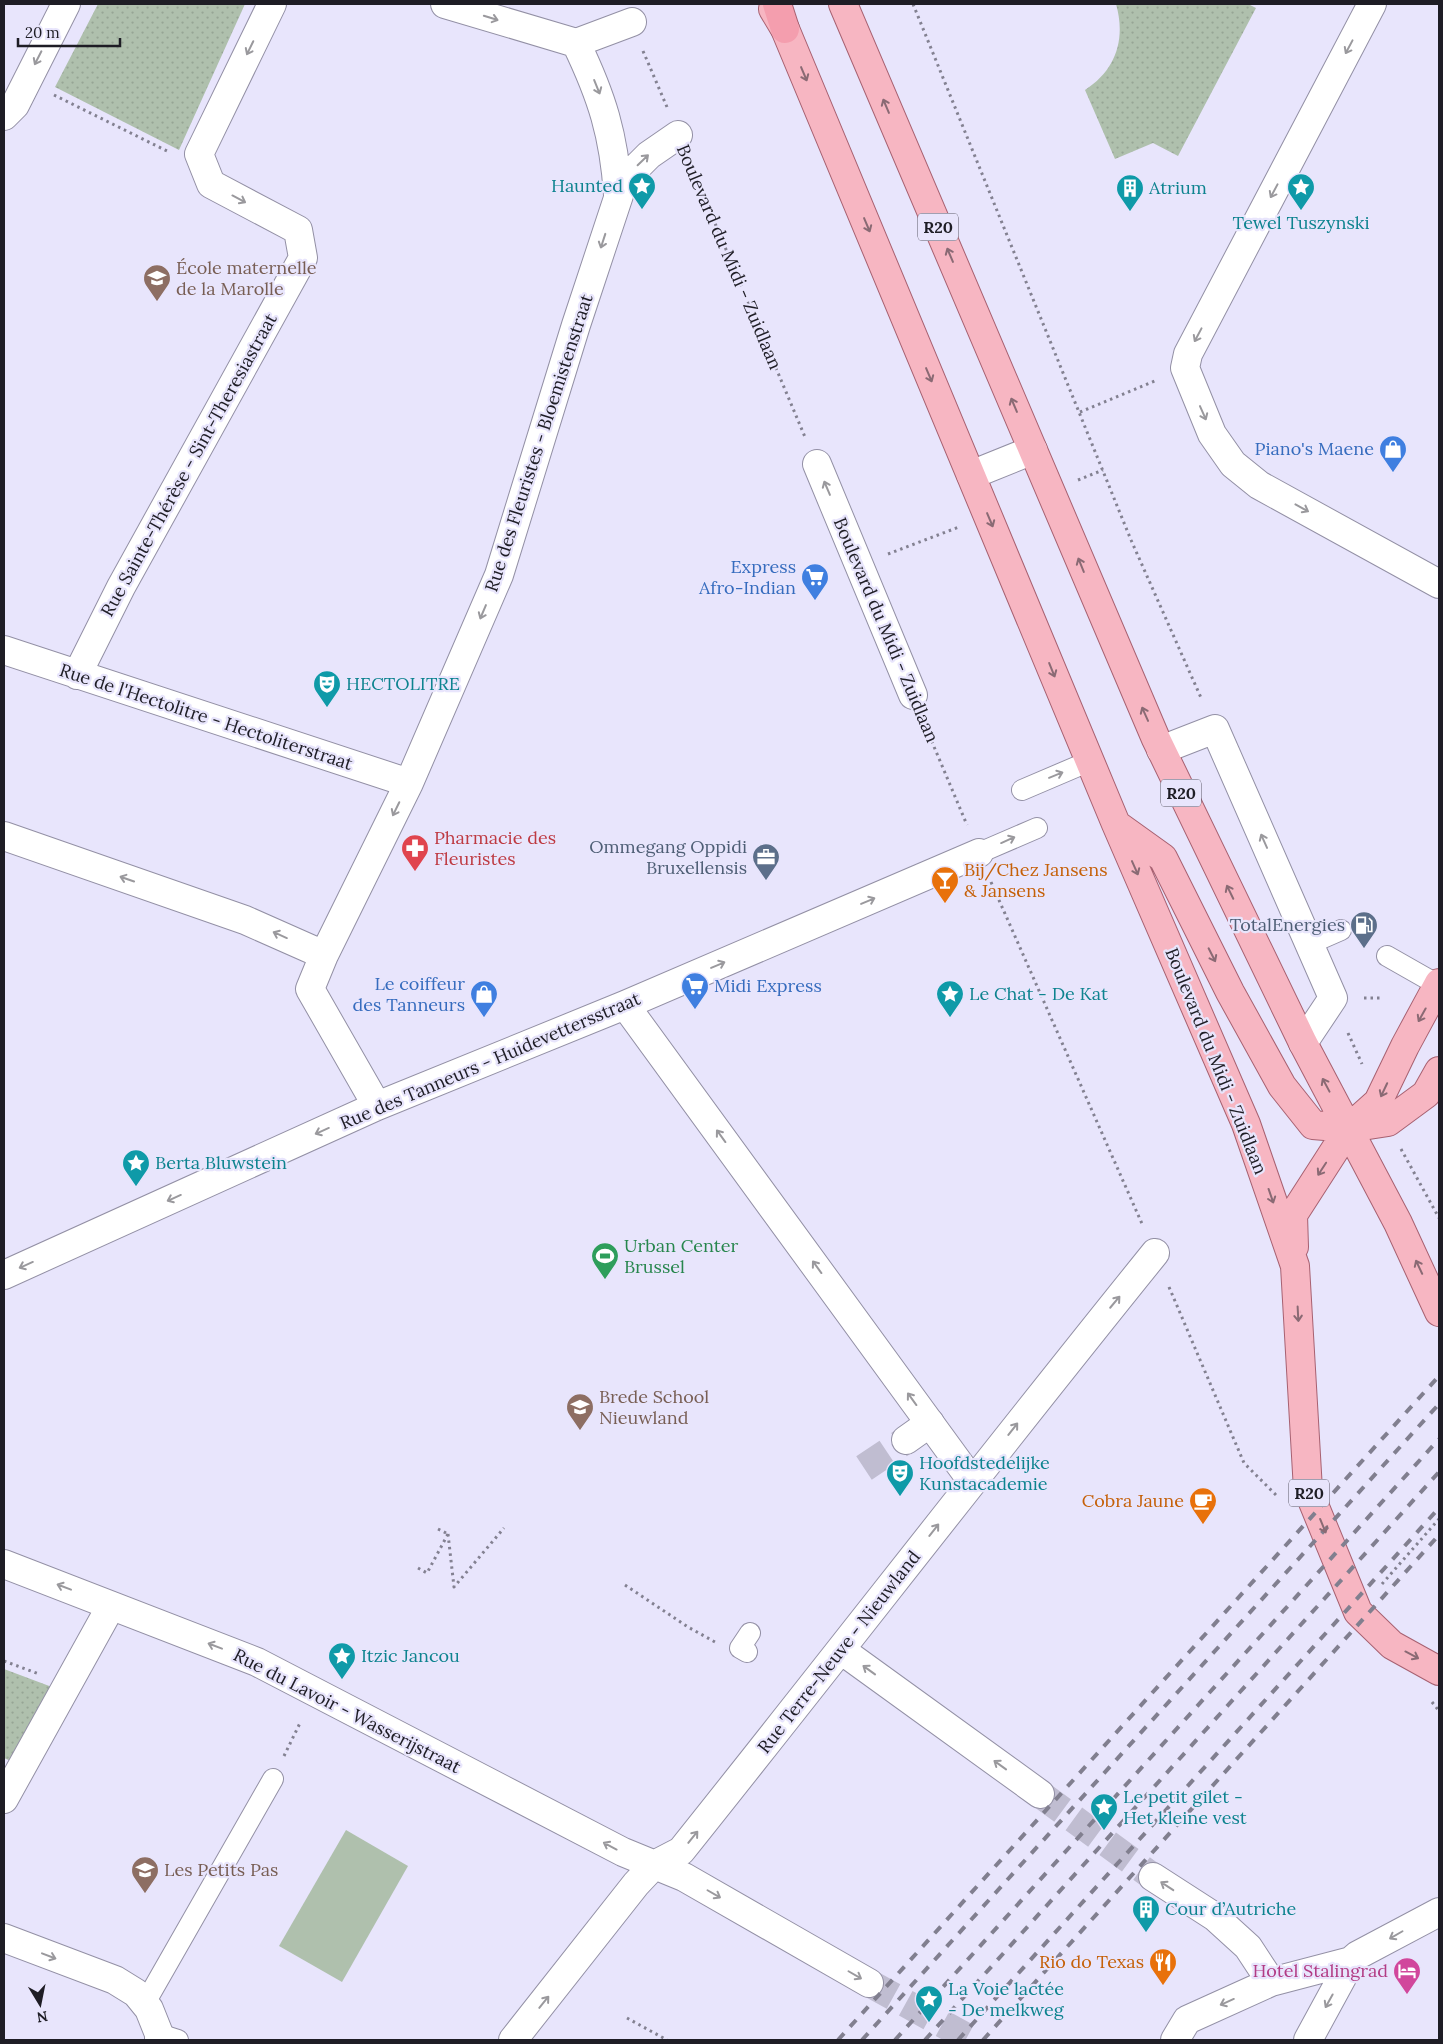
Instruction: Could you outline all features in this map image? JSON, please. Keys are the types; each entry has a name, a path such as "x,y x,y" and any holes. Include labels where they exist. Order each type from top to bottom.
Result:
{"highway":[{"name":"Boulevard du Midi - Zuidlaan","path":"777,4 786,30"}],"main road":[{"name":"Boulevard du Midi - Zuidlaan","path":"770,4 786,30 1116,824 1246,1124 1295,1266 1308,1490 1358,1612 1392,1645 1439,1671"},
{"name":"R20","path":"843,4 1033,450 1095,601 1161,750 1303,1043 1398,1223 1439,1312"},
{"name":"Boulevard du Midi - Zuidlaan","path":"1116,824 1164,858 1230,992 1282,1086 1313,1125 1349,1128"},
{"path":"1383,1112 1409,1039 1439,984"},
{"path":"1295,1266 1293,1215 1349,1128 1426,1094 1439,1071"}],"street":[{"path":"4,116 15,105 66,4"},
{"path":"204,168 199,154 272,4"},
{"path":"445,4 576,43 632,22"},
{"path":"1372,4 1188,354 1185,368 1212,434 1233,464 1259,485 1439,584"},
{"path":"576,43 597,87 610,127 618,195"},
{"name":"Rue des Fleuristes - Bloemistenstraat","path":"377,1106 310,989 324,955 409,783 499,575 624,180 656,149 678,135"},
{"name":"Rue Sainte-Thérèse - Sint-Theresiastraat","path":"77,675 121,587 303,258 298,230 211,184 204,168"},
{"path":"971,475 1033,450"},
{"name":"Boulevard du Midi - Zuidlaan","path":"817,464 913,695"},
{"name":"Rue de l'Hectolitre - Hectoliterstraat","path":"4,650 409,783"},
{"path":"1161,750 1214,729 1333,998 1303,1043"},
{"path":"4,836 245,920 324,955"},
{"name":"Rue des Tanneurs - Huidevettersstraat","path":"4,1275 377,1106 625,1005 979,853"},
{"path":"625,1005 972,1481"},
{"name":"Rue Terre-Neuve - Nieuwland","path":"513,2040 636,1884 654,1866 682,1851 842,1650 972,1481 1155,1254"},
{"path":"906,1440 930,1424"},
{"name":"Rue du Lavoir - Wasserijstraat","path":"4,1564 256,1662 622,1852 684,1877 869,1983"},
{"path":"4,1799 111,1606"},
{"path":"842,1650 1040,1794"},
{"path":"1153,1877 1215,1916 1248,1946 1271,1982"},
{"path":"1308,2040 1351,1961 1358,1955 1439,1912"},
{"path":"4,1938 115,1980 136,1993 159,2028"},
{"path":"1176,2040 1187,2020 1271,1982 1351,1961"}],"lane":[{"path":"1022,790 1090,761"},
{"path":"979,853 1037,828"},
{"path":"1309,944 1340,930"},
{"path":"1387,956 1439,984"},
{"path":"159,2028 273,1779"}],"path":[{"path":"913,4 1131,540 1214,729"},
{"name":"Boulevard du Midi - Zuidlaan","path":"632,22 817,464"},
{"path":"26,82 204,168"},
{"path":"1080,412 1185,368"},
{"name":"Boulevard du Midi - Zuidlaan","path":"913,695 979,853 1155,1254 1244,1463"},
{"path":"1333,998 1383,1112 1439,1218"},
{"path":"1358,1612 1439,1519"},
{"path":"448,1534 454,1587 504,1528"},
{"path":"438,1529 448,1534"},
{"path":"418,1568 427,1573 448,1534"},
{"path":"625,1585 688,1626"},
{"path":"273,1779 315,1691"},
{"path":"627,2018 666,2040"}],"green space":[{"path":"98,4 245,4 179,150 55,87"},
{"path":"1116,4 1248,4 1256,8 1178,156 1153,143 1115,159 1085,90 1104,73 1116,53 1120,29"},
{"path":"4,1669 52,1687 13,1762 4,1758"},
{"path":"346,1830 408,1866 342,1982 279,1946"}],"tunnel":[{"path":"864,1468 906,1440"},
{"path":"1040,1794 1153,1877"},
{"path":"869,1983 972,2040"}],"railway":[{"path":"838,2040 1439,1376"},
{"path":"862,2040 1439,1404"},
{"path":"895,2040 1439,1439"},
{"path":"925,2040 1439,1472"},
{"path":"958,2040 1439,1508"},
{"path":"983,2040 1439,1535"}],"place":[{"name":"Haunted","path":"642,210"},
{"name":"Tewel Tuszynski","path":"1301,211"},
{"name":"Atrium","path":"1130,212"},
{"name":"École maternelle de la Marolle","path":"157,302"},
{"name":"Piano's Maene","path":"1393,473"},
{"name":"Express Afro-Indian","path":"815,601"},
{"name":"HECTOLITRE","path":"327,708"},
{"name":"Pharmacie des Fleuristes","path":"415,872"},
{"name":"Ommegang Oppidi Bruxellensis","path":"766,881"},
{"name":"Bij/Chez Jansens & Jansens","path":"945,904"},
{"name":"TotalEnergies","path":"1364,949"},
{"name":"Midi Express","path":"695,1010"},
{"name":"Le coiffeur des Tanneurs","path":"484,1018"},
{"name":"Le Chat - De Kat","path":"950,1018"},
{"name":"Berta Bluwstein","path":"136,1187"},
{"name":"Urban Center Brussel","path":"605,1280"},
{"name":"Brede School Nieuwland","path":"580,1431"},
{"name":"Hoofdstedelijke Kunstacademie","path":"900,1497"},
{"name":"Cobra Jaune","path":"1203,1525"},
{"name":"Itzic Jancou","path":"342,1680"},
{"name":"Le petit gilet - Het kleine vest","path":"1104,1831"},
{"name":"Les Petits Pas","path":"145,1894"},
{"name":"Cour d’Autriche","path":"1146,1933"},
{"name":"Rio do Texas","path":"1163,1986"},
{"name":"Hotel Stalingrad","path":"1407,1995"},
{"name":"La Voie lactée - De melkweg","path":"929,2023"}]}
